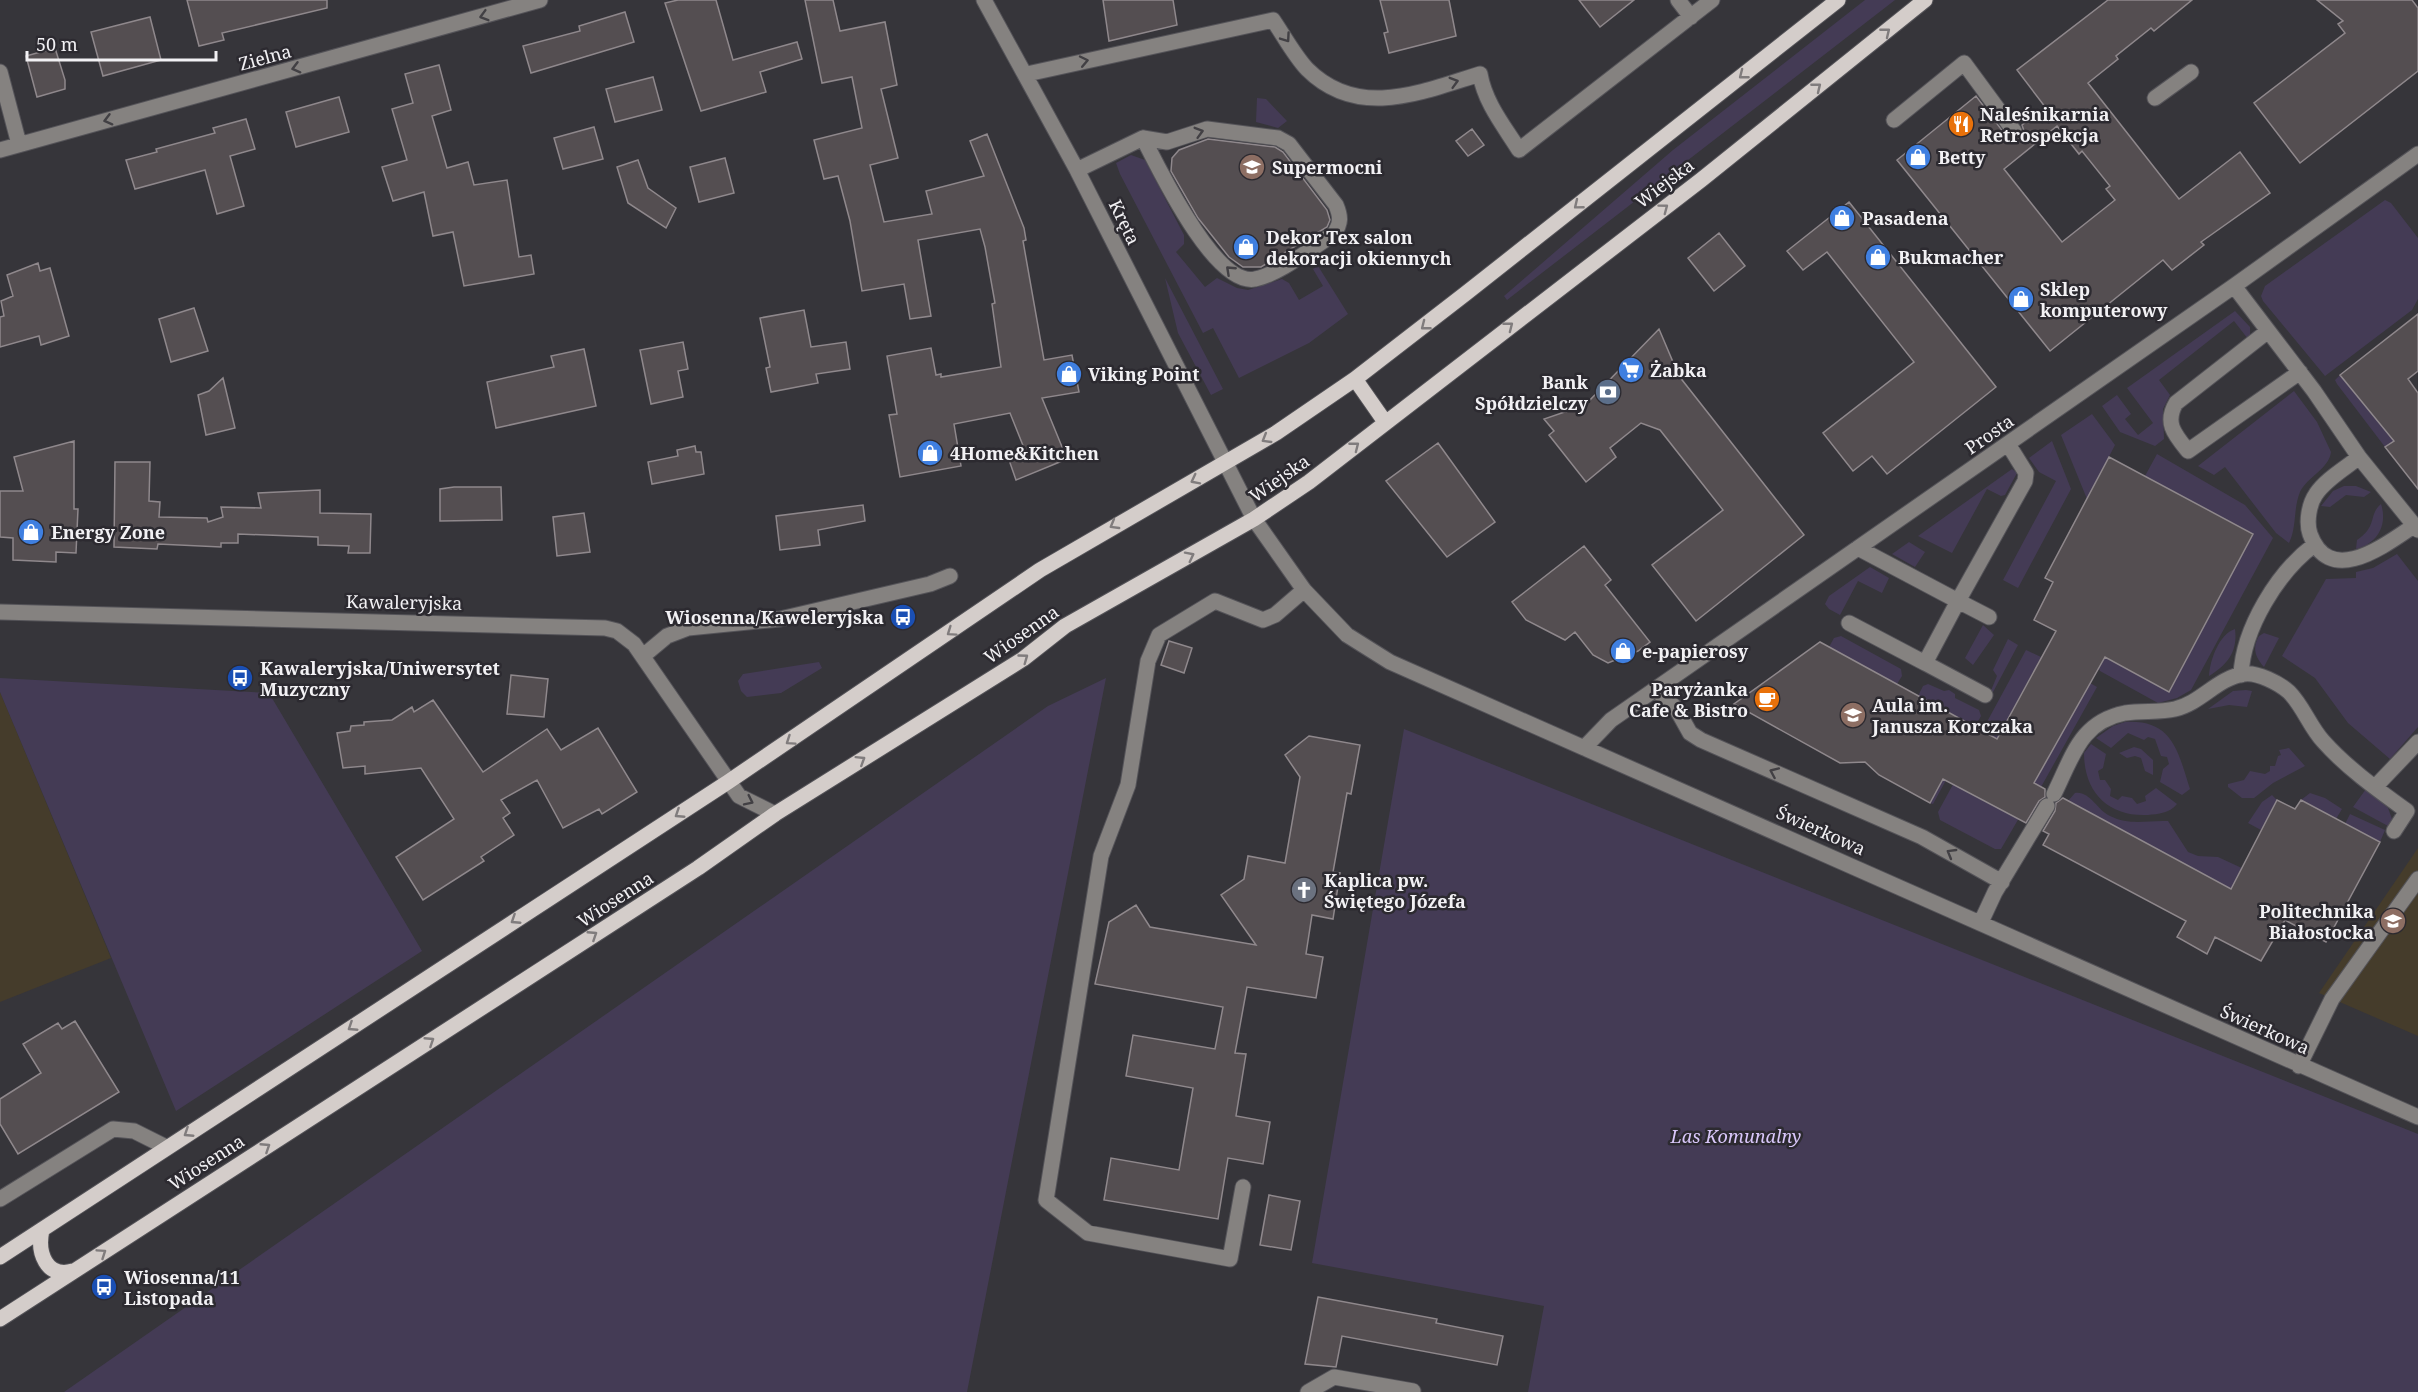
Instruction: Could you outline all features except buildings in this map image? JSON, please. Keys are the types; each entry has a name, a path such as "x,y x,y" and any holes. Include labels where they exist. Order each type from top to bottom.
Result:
{"main road":[{"name":"Wiejska","path":"1225,464 1355,379 1838,0"},
{"name":"Wiejska","path":"1254,519 1309,482 1701,180 1925,0"},
{"path":"1355,379 1385,422"},
{"name":"Wiosenna","path":"0,1257 728,782 1040,570 1165,495 1225,464"},
{"name":"Wiosenna","path":"0,1319 688,875 776,814 1023,659 1074,620 1254,519"},
{"path":"42,1230 39,1243 41,1255 48,1266 64,1274 77,1270"}],"street":[{"name":"Zielna","path":"0,150 540,0"},
{"name":"Kręta","path":"984,0 1027,74 1077,170 1225,464"},
{"path":"1678,0 1691,17"},
{"path":"1027,74 1273,20 1312,73 1336,88 1357,96 1376,100 1398,98 1480,74 1482,87 1494,111 1519,150 1712,0"},
{"path":"1894,120 1964,63 2014,131"},
{"path":"0,72 19,144"},
{"path":"2155,98 2190,72"},
{"path":"1077,170 1143,138 1167,142 1208,129 1278,138 1289,144 1336,205 1340,225 1334,234 1270,273 1256,279 1241,280 1229,271 1183,216 1143,138"},
{"name":"Prosta","path":"1584,748 1611,720 2234,286 2418,154"},
{"path":"2234,286 2300,372 2359,457 2416,528 2379,549 2347,560 2334,560 2314,545 2308,529 2309,513 2316,494 2359,457"},
{"path":"2268,331 2176,403 2171,411 2170,422 2173,432 2188,451 2300,372"},
{"path":"1925,663 2025,481 2026,473 2008,444"},
{"name":"Wiejska","path":"1225,464 1254,519"},
{"name":"Świerkowa","path":"1254,519 1304,590 1347,635 1390,662 1981,922 2299,1066 2418,1116"},
{"path":"2241,675 2245,644 2280,576 2295,559 2314,545"},
{"path":"1858,548 1989,617"},
{"path":"642,656 667,636 688,628 780,619 930,584 950,576"},
{"path":"1243,1187 1230,1259 1088,1233 1046,1200 1101,856 1128,785 1148,661 1155,639 1215,601 1263,620 1275,615 1304,590"},
{"name":"Kawaleryjska","path":"0,612 589,626 617,631 634,644 739,796 776,814"},
{"path":"1849,623 1985,695"},
{"path":"1981,922 2088,730 2102,720 2126,713 2175,709 2192,703 2227,678 2241,675 2263,677 2289,692 2322,740 2375,787 2407,811 2394,831"},
{"path":"1655,689 1676,708 1690,733 1701,740 1922,837 2002,882"},
{"path":"2375,787 2418,742"},
{"path":"2299,1066 2332,999 2418,879"},
{"path":"0,1199 112,1129 134,1131 166,1147"},
{"path":"1308,1392 1334,1377 1413,1391"}],"shaded area":[{"path":"0,692 111,958 0,1002"},
{"name":"Politechnika Białostocka","path":"2418,848 2418,1036 2319,993"}],"green space":[{"path":"1865,0 1895,0 1507,300 1504,296 1673,150"},
{"path":"1257,98 1266,99 1287,121 1278,128 1256,122"},
{"path":"1131,155 1145,160 1184,235 1184,244 1176,252 1205,287 1217,278 1237,288 1248,290 1282,279 1289,283 1299,300 1323,286 1313,269 1318,266 1348,314 1309,343 1239,378 1213,328 1203,333 1120,174 1116,163"},
{"path":"2385,200 2391,203 2418,238 2418,299 2412,310 2325,376 2261,296 2265,286"},
{"path":"1165,278 1223,389 1211,395 1178,333"},
{"path":"2235,311 2250,327 2248,339 2234,321 2159,380 2170,395 2163,409 2164,439 2155,446 2120,432 2102,406 2117,395 2131,414 2125,419 2138,435 2153,423 2127,388"},
{"path":"2340,375 2394,441 2385,447 2337,384 2335,380"},
{"path":"2294,391 2317,422 2331,452 2326,463 2300,492 2289,543 2276,533 2225,467 2214,475 2198,466"},
{"path":"2092,414 2115,445 2087,499 2061,435"},
{"path":"2052,441 2071,489 2018,588 2003,580 2056,481 2039,472 2029,458"},
{"path":"2157,454 2245,505 2273,538 2191,690 2177,698 2158,703 2100,671 2098,666 2104,657 2169,692 2253,534 2145,476"},
{"path":"2012,469 2017,473 2005,495 2001,496 1987,489 1952,553 1918,536"},
{"path":"2344,486 2356,486 2371,492 2364,497 2346,495 2330,507 2321,506 2333,491"},
{"path":"2381,504 2383,519 2379,532 2370,543 2356,549 2357,540 2368,530"},
{"path":"1909,542 1925,552 1915,567 1892,554"},
{"path":"2397,554 2418,581 2418,727 2390,759 2348,723 2315,678 2282,656 2326,579 2356,578 2356,572 2373,568"},
{"path":"1870,567 1889,578 1882,593 1858,581 1840,615 1829,609 1825,604 1829,596"},
{"path":"1983,625 1994,635 1973,665 1965,658"},
{"path":"2235,629 2235,644 2230,657 2209,676 2216,648 2224,636"},
{"path":"2264,633 2279,638 2264,667 2258,660 2255,648 2259,636"},
{"path":"1841,636 1901,669 1902,676 1897,684 1829,647 1834,638"},
{"path":"2008,639 2018,645 1992,694 1990,693 1997,676 1993,670"},
{"path":"2026,650 2041,657 1968,793 2016,818 2027,798 2030,799 2001,849 1995,849 1940,820 1938,812"},
{"path":"819,662 822,668 781,693 747,697 741,691 738,681 743,674"},
{"path":"0,678 269,693 422,951 176,1111 0,692"},
{"path":"1106,678 967,1392 64,1392 1048,706"},
{"path":"2090,683 2097,687 2041,787 2034,783"},
{"path":"1928,684 1944,691 1949,690 1955,694 1955,698 1979,710 1981,716 1933,804 1930,803 1972,725 1918,696 1923,686"},
{"path":"2233,691 2252,691 2247,707 2229,705 2208,709"},
{"path":"2125,722 2141,722 2154,726 2171,740 2182,762 2190,789 2182,795 2160,782 2163,769 2169,764 2167,757 2161,756 2155,739 2148,737 2144,740 2128,733 2111,748 2096,738 2113,726"},
{"name":"Las Komunalny","path":"1404,729 2418,1134 2418,1392 1528,1392 1544,1306 1312,1263"},
{"path":"2091,744 2106,754 2103,768 2098,771 2100,780 2105,780 2111,789 2110,796 2118,800 2122,796 2132,798 2137,804 2146,801 2145,796 2156,788 2177,804 2167,811 2148,815 2134,815 2110,807 2101,799 2088,779 2084,753"},
{"path":"2134,747 2141,749 2153,760 2153,775 2145,771 2141,758 2135,756 2127,758 2119,753"},
{"path":"2289,748 2305,766 2273,783 2254,798 2242,798 2228,787 2228,784 2244,780 2250,771 2265,774 2270,771 2270,766 2275,766 2278,756 2281,755 2279,750"},
{"path":"2366,789 2388,808 2392,819 2388,826 2353,807"},
{"path":"2075,793 2085,795 2105,813 2117,819 2132,822 2168,821 2188,852 2198,856 2218,857 2246,870 2235,891 2068,801"},
{"path":"2310,793 2325,798 2342,809 2336,819 2301,800"},
{"path":"2272,795 2277,800 2261,830 2248,823 2262,802"},
{"path":"2350,814 2385,830 2380,842 2345,824"}],"place":[{"name":"Naleśnikarnia Retrospekcja","path":"1961,124"},
{"name":"Betty","path":"1918,157"},
{"name":"Supermocni","path":"1252,167"},
{"name":"Pasadena","path":"1842,218"},
{"name":"Dekor Tex salon dekoracji okiennych","path":"1246,247"},
{"name":"Bukmacher","path":"1878,257"},
{"name":"Sklep komputerowy","path":"2021,299"},
{"name":"Żabka","path":"1631,370"},
{"name":"Viking Point","path":"1069,374"},
{"name":"Bank Spółdzielczy","path":"1608,392"},
{"name":"4Home&Kitchen","path":"930,453"},
{"name":"Energy Zone","path":"31,532"},
{"name":"Wiosenna/Kaweleryjska","path":"903,617"},
{"name":"e-papierosy","path":"1623,651"},
{"name":"Kawaleryjska/Uniwersytet Muzyczny","path":"240,678"},
{"name":"Paryżanka Cafe & Bistro","path":"1767,699"},
{"name":"Aula im. Janusza Korczaka","path":"1853,715"},
{"name":"Kaplica pw. Świętego Józefa","path":"1304,890"},
{"name":"Politechnika Białostocka","path":"2393,921"},
{"name":"Wiosenna/11 Listopada","path":"104,1287"}]}
